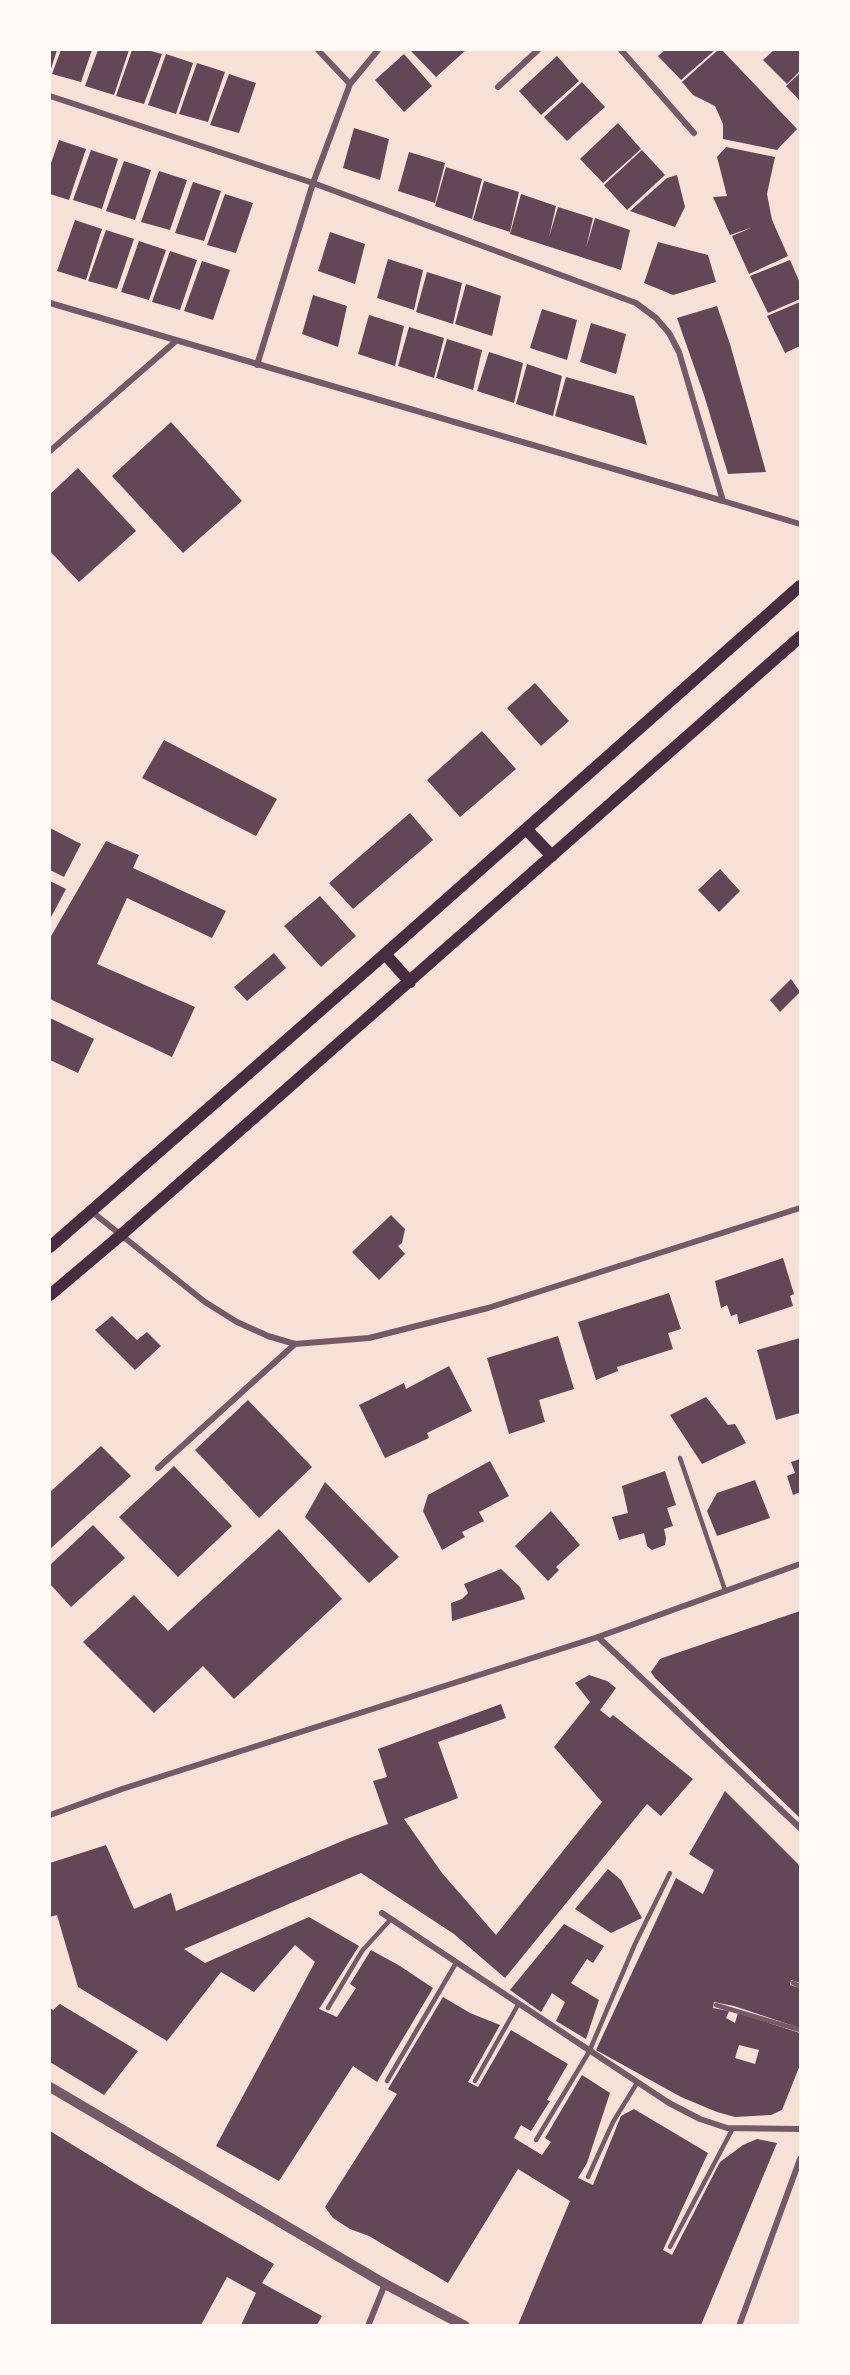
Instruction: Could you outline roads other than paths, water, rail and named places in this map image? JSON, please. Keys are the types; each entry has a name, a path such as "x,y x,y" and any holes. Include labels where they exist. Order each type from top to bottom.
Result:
{"main road":[{"path":"50,1247 801,586"},
{"path":"50,1295 410,982 801,637"},
{"path":"526,829 552,856"},
{"path":"385,954 410,982"}],"street":[{"path":"318,50 350,84"},
{"path":"257,364 313,183 350,84 378,50"},
{"path":"498,87 538,50"},
{"path":"621,50 694,133"},
{"path":"50,96 313,183 636,303 656,318 669,333 679,352 723,501"},
{"path":"50,303 801,524"},
{"path":"50,451 176,341"},
{"path":"90,1211 213,1307 237,1322 268,1336 295,1344 369,1338 488,1308 801,1208"},
{"path":"158,1468 295,1344"},
{"path":"50,1815 133,1786 598,1637 801,1564"},
{"path":"598,1637 801,1828"},
{"path":"382,1913 637,2083 700,2119 715,2125 733,2128 801,2129"},
{"path":"50,2086 386,2284 465,2325"},
{"path":"739,2325 801,2159"},
{"path":"368,2325 386,2284"}],"lane":[{"path":"680,1458 725,1590"},
{"path":"536,2140 590,2052 635,1944 670,1873"},
{"path":"328,2008 362,1951 391,1919"},
{"path":"387,2081 456,1963"},
{"path":"793,1983 801,1986"},
{"path":"475,2081 518,2005"},
{"path":"716,2005 801,2030"},
{"path":"588,2177 613,2122 637,2083"},
{"path":"670,2247 733,2128"}]}
